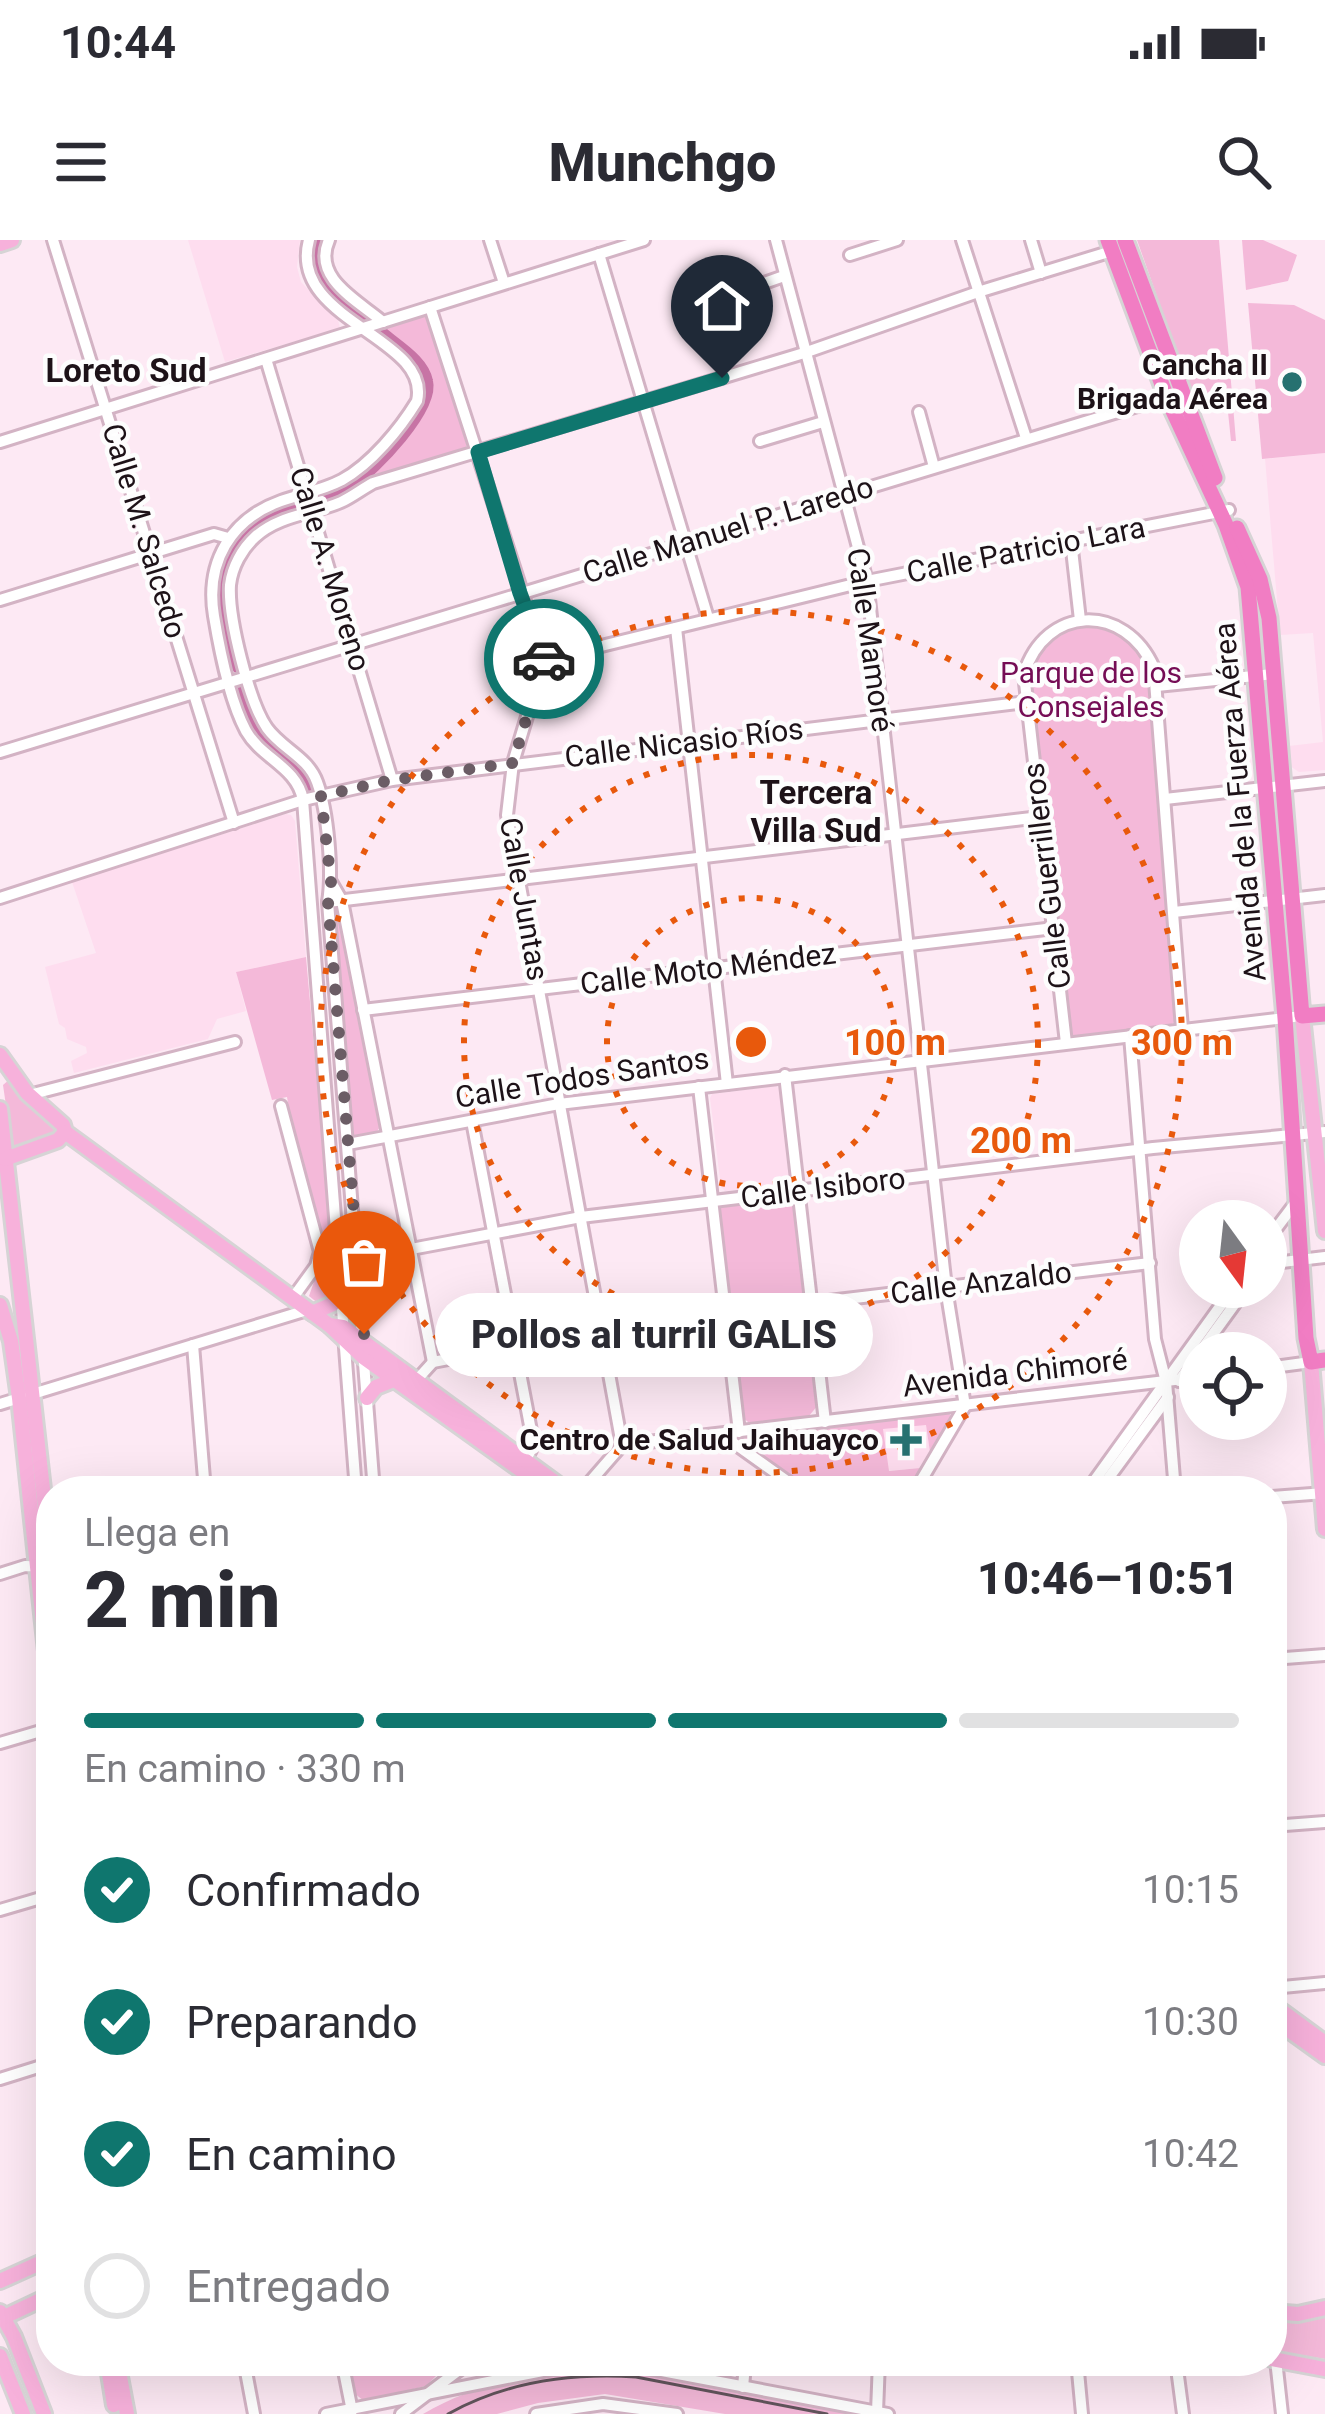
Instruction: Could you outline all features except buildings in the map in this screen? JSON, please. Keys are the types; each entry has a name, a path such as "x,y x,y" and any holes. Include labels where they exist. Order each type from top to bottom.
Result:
{"highway":[{"name":"Avenida de la Fuerza Aérea","path":"1115,244 1174,396 1265,598 1265,675 1293,1017 1291,1134 1300,1260 1318,1361"},
{"name":"Calle Todos Santos","path":"1293,1017 1325,1014"}],"main road":[{"path":"0,244 12,240"},
{"name":"Avenida de la Fuerza Aérea","path":"1293,1017 1320,1132 1325,1231"},
{"path":"0,1055 29,1095 65,1132 541,1476"},
{"path":"0,1109 7,1238 36,1480"},
{"path":"5,1160 58,1140 65,1132"},
{"path":"310,1311 333,1304 340,1293"},
{"path":"0,1305 26,1396"},
{"name":"Avenida de la Fuerza Aérea","path":"1318,1361 1325,1529"},
{"path":"367,1398 376,1387 407,1383"},
{"path":"525,1467 534,1476"},
{"path":"1287,2015 1325,2043"},
{"path":"1287,2029 1325,2056"},
{"path":"0,2281 36,2265"},
{"path":"1,2320 36,2302"},
{"path":"1287,2313 1325,2308"},
{"path":"1,2320 34,2414"},
{"path":"1,2320 44,2414"},
{"path":"0,2356 23,2414"},
{"path":"1287,2361 1321,2367"},
{"path":"111,2376 121,2409"},
{"path":"118,2376 121,2409"},
{"path":"121,2376 121,2409"}],"street":[{"name":"Calle M. Salcedo","path":"53,240 234,823"},
{"path":"309,240 305,263 315,288 417,377 417,400 367,461 340,481 252,513 228,538 214,574 213,598 245,729 256,745 292,775 303,800 340,1293 339,1332 354,1476"},
{"path":"329,240 324,260 329,277 383,322"},
{"path":"490,240 504,283"},
{"path":"0,442 364,329 604,248 644,240"},
{"name":"Calle Mamoré","path":"776,240 867,581 946,1288 965,1406"},
{"path":"850,255 897,240"},
{"path":"962,240 1026,438"},
{"path":"1031,240 1041,273"},
{"path":"373,1476 321,796 310,767 266,728 248,675 231,602 231,579 246,546 268,527 341,502 373,483 804,353 1115,244"},
{"path":"604,248 640,402 708,619"},
{"path":"722,298 784,277"},
{"path":"430,307 544,660"},
{"name":"Calle A. Moreno","path":"266,359 392,780"},
{"name":"Calle Manuel P. Laredo","path":"0,752 1174,396"},
{"path":"920,412 934,467"},
{"path":"760,441 823,422"},
{"name":"Calle Patricio Lara","path":"544,660 867,581 1224,511"},
{"path":"0,600 214,534 228,538"},
{"path":"1071,541 1080,620 1104,622 1131,633 1148,654 1156,686 1182,1030"},
{"name":"Calle Guerrilleros","path":"1066,1043 1024,674 1040,641 1080,620"},
{"path":"676,628 728,1084"},
{"name":"Calle Juntas","path":"544,660 513,763 506,815 622,1445"},
{"path":"1156,686 1265,675"},
{"name":"Calle Nicasio Ríos","path":"0,898 303,800 392,780 1026,702"},
{"path":"1165,800 1325,781"},
{"path":"328,902 1040,817"},
{"path":"331,882 342,901 433,1362"},
{"path":"1174,912 1325,895"},
{"name":"Calle Moto Méndez","path":"363,1010 1054,928"},
{"name":"Calle Todos Santos","path":"348,1144 559,1104 1293,1017"},
{"path":"1130,1036 1155,1339 1173,1381"},
{"path":"29,1095 235,1042"},
{"path":"785,1075 825,1422"},
{"path":"699,1087 740,1432"},
{"path":"281,1106 320,1252 316,1266 292,1299"},
{"path":"472,1121 533,1444 526,1476"},
{"name":"Calle Isiboro","path":"358,1259 581,1217 1320,1132"},
{"path":"1287,1214 1296,1202"},
{"path":"1287,1262 1325,1257"},
{"name":"Calle Anzaldo","path":"812,1303 1150,1263"},
{"path":"1110,1476 1166,1399 1220,1308"},
{"path":"1099,1476 1230,1308"},
{"path":"0,1404 310,1311"},
{"path":"407,1383 433,1362 603,1329 727,1314"},
{"path":"194,1345 205,1476"},
{"path":"1287,1365 1318,1361"},
{"name":"Avenida Chimoré","path":"622,1445 1179,1380"},
{"path":"1166,1399 1173,1476"},
{"path":"924,1476 965,1406"},
{"path":"720,1434 780,1476"},
{"path":"595,1476 622,1445"},
{"path":"1287,1496 1324,1493"},
{"path":"0,1574 36,1566"},
{"path":"1287,1658 1325,1655"},
{"path":"0,1743 36,1732"},
{"path":"1287,1825 1325,1822"},
{"path":"0,1910 36,1899"},
{"path":"1287,1987 1325,1983"},
{"path":"0,2079 36,2068"},
{"path":"247,2376 254,2414"},
{"path":"344,2376 352,2411"},
{"path":"401,2414 449,2376"},
{"path":"326,2414 519,2376"},
{"path":"689,2376 883,2413 880,2376"},
{"path":"743,2386 744,2376"},
{"path":"1078,2376 1082,2414"},
{"path":"1179,2376 1183,2414"},
{"path":"1276,2376 1282,2414"},
{"path":"536,2414 603,2404 677,2414"}],"shaded area":[{"path":"188,240 300,240 297,267 301,282 338,320 340,328 225,362"},
{"path":"1325,453 1325,770 1299,772 1290,766 1289,746 1323,742 1313,633 1280,635 1265,459"},
{"path":"286,814 295,821 306,957 236,972 246,1011 217,1019 208,1039 74,1073 71,1061 87,1053 86,1047 67,1039 59,1024 45,967 96,953 72,882"},
{"path":"776,1086 781,1090 792,1184 725,1191 710,1098"},
{"name":"Centro de Salud Jaihuayco","path":"926,1424 930,1452 920,1468 888,1471 883,1429"}],"green space":[{"path":"1137,240 1219,240 1236,441 1231,441 1226,393 1194,401"},
{"path":"1242,240 1263,240 1297,255 1288,281 1246,290"},
{"path":"1248,303 1294,305 1325,320 1325,453 1262,459"},
{"path":"426,315 467,446 366,481 414,429 430,399 425,368 382,328"},
{"name":"Parque de los Consejales","path":"1077,627 1101,629 1121,638 1137,652 1149,673 1176,1021 1169,1026 1074,1037 1069,1029 1030,688 1043,650"},
{"path":"337,905 381,1125 375,1135 354,1139 333,908"},
{"path":"306,957 336,1292 319,1304 309,1296 325,1250 287,1097 272,1100 236,972"},
{"path":"10,1079 57,1127 56,1134 12,1147 3,1085"},
{"path":"795,1199 819,1404 808,1417 752,1425 743,1418 719,1207"},
{"path":"949,1413 953,1420 918,1476 789,1476 741,1439","holes":["926,1425 930,1452 920,1468 889,1471 883,1429"]},
{"path":"1325,2318 1325,2359 1287,2353 1287,2319"},
{"path":"350,2376 436,2376 426,2386 364,2401 354,2393"},
{"path":"670,2376 867,2414 725,2414 605,2394 497,2414 423,2414 471,2391 523,2377"}],"waterway":[{"path":"319,240 322,275 365,317"},
{"path":"318,499 345,490 389,453 428,393 422,366 384,333"},
{"path":"237,668 224,590 233,549 247,531 298,505"},
{"path":"242,688 258,730 309,789"}],"tram line":[{"path":"448,2414 516,2387 612,2376 827,2414"}],"way so far":[{"path":"364,1334 321,796 392,780 513,763 544,659"}],"place":[{"name":"Cancha II Brigada Aérea","path":"1292,382"},
{"name":"Pollos al turril GALIS","path":"364,1334"},
{"name":"Centro de Salud Jaihuayco","path":"906,1440"}],"district":[{"name":"Loreto Sud","path":"126,370"},
{"name":"Tercera Villa Sud","path":"816,811"}],"route":[{"path":"544,659 478,452 722,378"}]}
